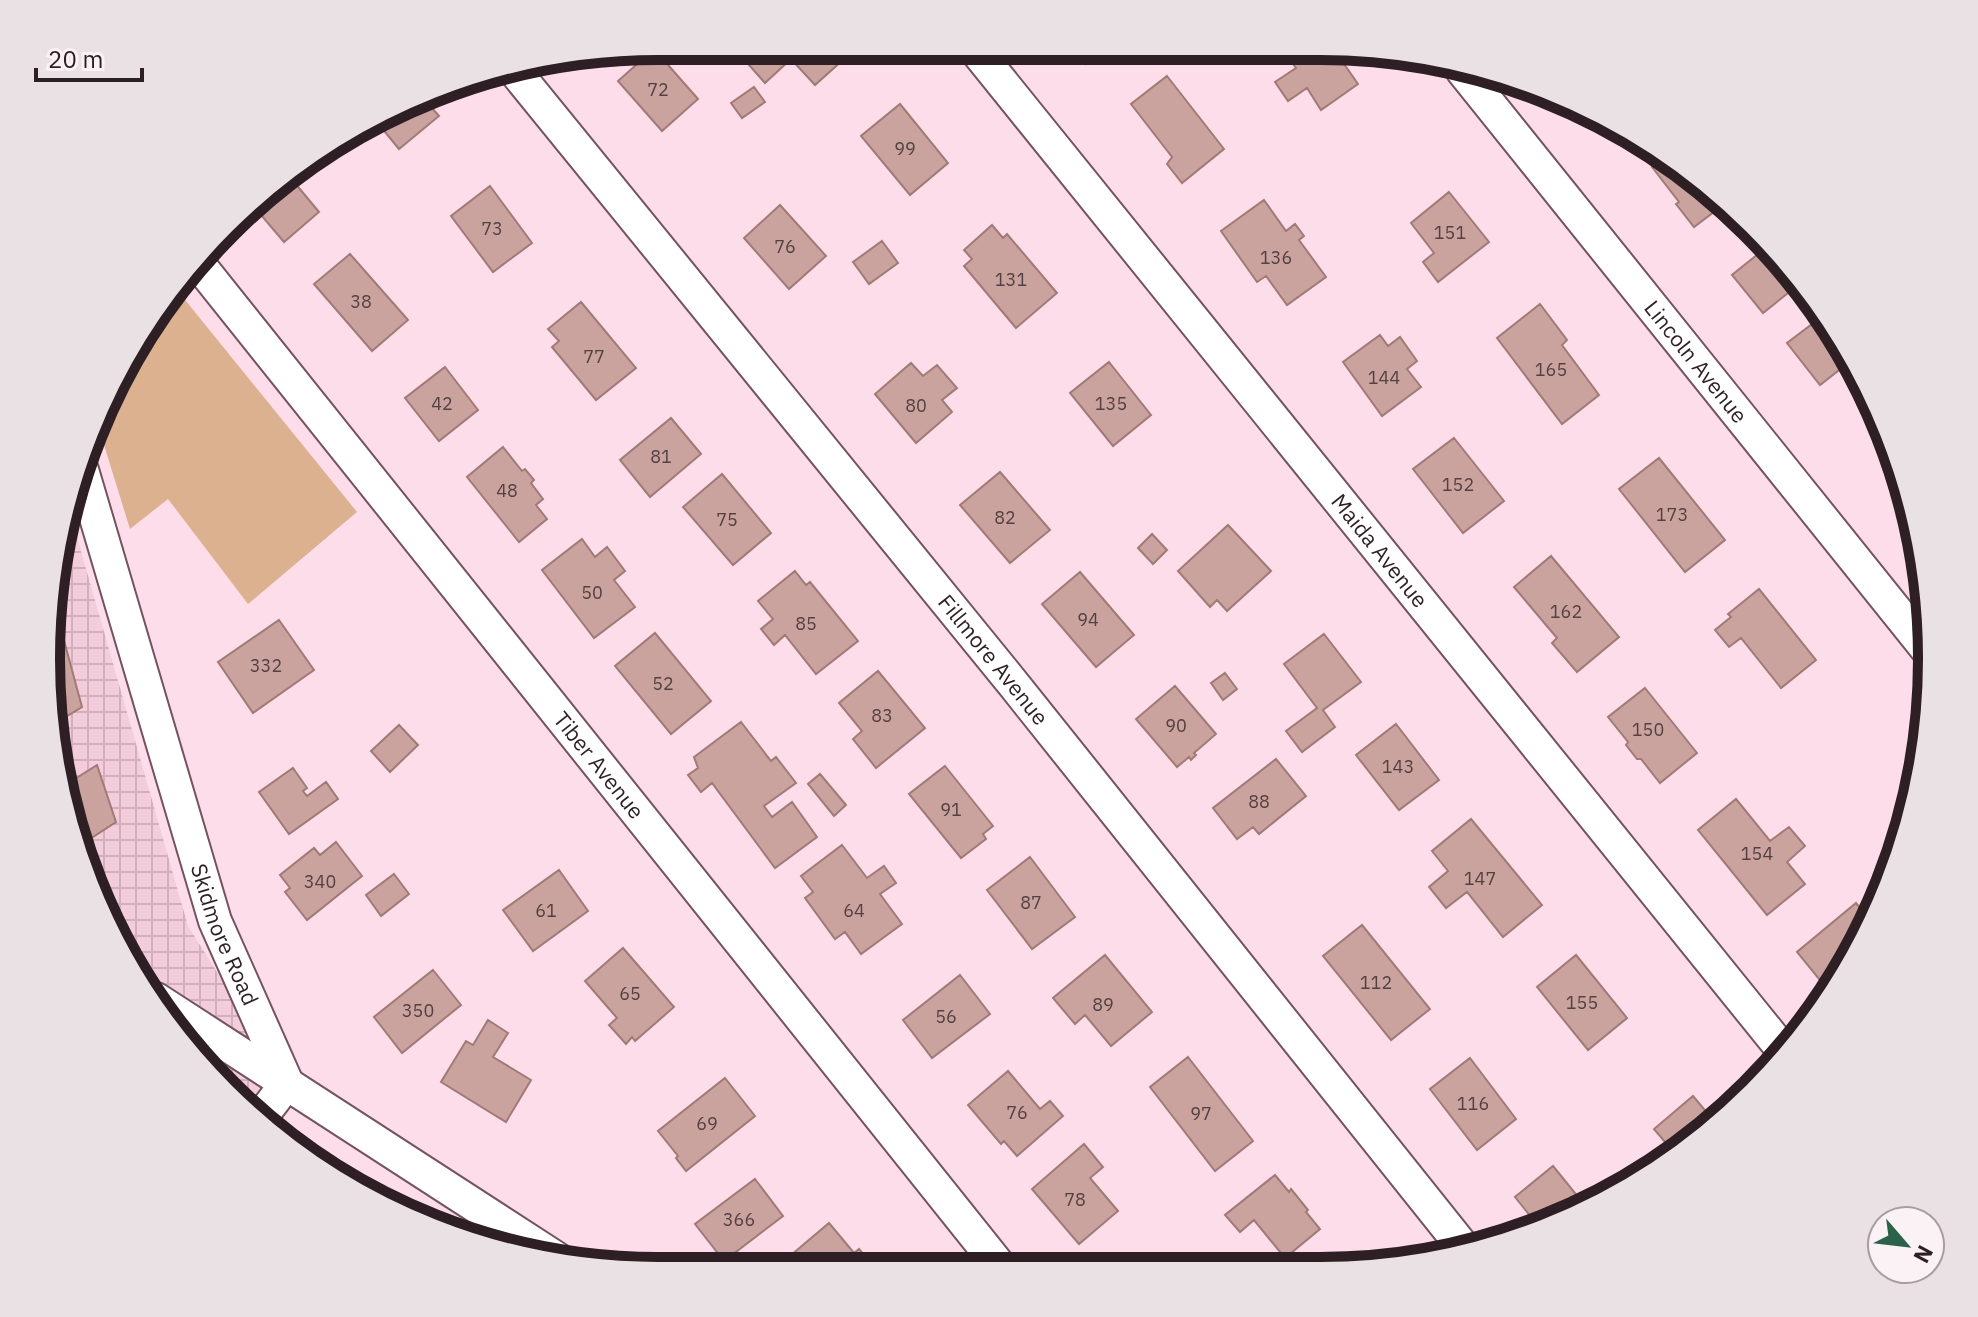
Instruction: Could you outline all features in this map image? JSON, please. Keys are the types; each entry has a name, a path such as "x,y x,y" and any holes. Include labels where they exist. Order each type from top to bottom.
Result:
{"street":[{"name":"Maida Avenue","path":"984,60 1777,1043"},
{"name":"Fillmore Avenue","path":"519,77 1015,686 1458,1240"},
{"name":"Lincoln Avenue","path":"1469,79 1917,637"},
{"name":"Tiber Avenue","path":"204,270 992,1257"},
{"name":"Skidmore Road","path":"86,484 215,921 287,1083"},
{"path":"176,1012 533,1243"},
{"path":"266,1110 287,1083"}],"shaded area":[{"path":"182,296 357,512 248,604 168,499 130,529 102,439 140,359"},
{"path":"75,529 188,926 287,1083 264,1108 235,1082 161,991 140,958 106,888 80,813 65,737 61,698 61,619"}],"building":[{"path":"641,60 664,60 698,99 662,131 618,81"},
{"path":"754,60 790,60 765,83 749,65"},
{"path":"792,60 843,60 815,85"},
{"path":"1299,60 1342,61 1358,84 1321,110 1307,88 1288,101 1275,82 1296,68 1293,64"},
{"path":"1167,76 1224,149 1182,183 1167,164 1172,157 1131,104"},
{"path":"754,87 765,102 742,118 731,103"},
{"path":"900,104 948,163 910,195 861,136"},
{"path":"430,106 439,116 399,149 382,128"},
{"path":"1656,164 1716,211 1694,227 1652,167"},
{"path":"295,183 319,212 284,242 259,213"},
{"path":"490,186 532,243 493,272 451,216"},
{"path":"1449,192 1489,242 1438,282 1423,262 1434,253 1411,223"},
{"path":"1264,200 1286,231 1295,224 1304,236 1299,240 1326,277 1287,305 1266,276 1257,282 1221,231"},
{"path":"780,205 826,256 789,289 744,238"},
{"path":"992,225 1003,238 1007,234 1057,293 1016,328 964,266 972,259 964,250"},
{"path":"882,241 898,263 869,284 853,262"},
{"path":"1759,253 1791,291 1763,313 1732,275"},
{"path":"350,254 408,320 372,351 314,284"},
{"path":"581,302 636,368 596,400 552,347 559,341 548,329"},
{"path":"1540,304 1567,340 1562,345 1599,395 1562,424 1497,338"},
{"path":"1814,322 1842,368 1820,385 1787,343"},
{"path":"1380,335 1388,346 1400,337 1417,361 1407,369 1421,387 1382,416 1343,362"},
{"path":"1109,362 1151,415 1113,446 1070,393"},
{"path":"911,363 923,376 937,365 957,388 942,400 952,412 916,443 875,394"},
{"path":"445,367 478,410 439,441 405,398"},
{"path":"671,418 701,454 650,497 620,460"},
{"path":"1454,438 1504,501 1463,533 1413,469"},
{"path":"503,447 522,471 525,469 534,480 531,483 543,499 536,505 547,519 519,542 467,477"},
{"path":"1659,458 1725,540 1685,572 1619,489"},
{"path":"1000,472 1050,530 1010,563 960,505"},
{"path":"722,474 771,533 733,565 683,507"},
{"path":"1228,525 1271,571 1227,611 1217,600 1210,607 1178,571"},
{"path":"1152,534 1167,550 1153,564 1138,548"},
{"path":"582,539 595,557 607,547 625,571 614,580 635,607 594,638 542,570"},
{"path":"1551,556 1619,637 1577,672 1552,643 1557,638 1514,587"},
{"path":"795,571 806,585 810,582 858,641 816,674 785,635 774,645 761,629 773,619 758,601"},
{"path":"1080,572 1134,635 1096,667 1042,604"},
{"path":"1759,589 1816,660 1781,688 1741,638 1729,647 1715,630 1731,617 1728,614"},
{"path":"279,620 314,670 253,713 218,662"},
{"path":"655,633 711,701 671,734 615,666"},
{"path":"61,634 82,707 63,718 61,698"},
{"path":"1324,634 1361,682 1323,710 1335,727 1302,752 1286,731 1317,708 1284,664"},
{"path":"878,671 925,728 876,768 853,739 862,731 839,703"},
{"path":"1225,673 1237,689 1223,700 1211,683"},
{"path":"1175,686 1216,734 1194,753 1196,755 1191,760 1189,757 1177,767 1136,719"},
{"path":"1645,688 1697,753 1660,783 1641,759 1637,759 1608,717"},
{"path":"741,722 771,761 776,757 796,783 764,806 772,817 792,802 817,837 775,868 712,783 701,792 688,775 698,768 694,757"},
{"path":"1396,724 1439,780 1399,810 1356,755"},
{"path":"399,725 418,745 390,772 371,751"},
{"path":"1276,759 1306,796 1259,834 1253,827 1237,839 1213,808"},
{"path":"97,765 116,822 88,840 80,813 73,780"},
{"path":"945,766 993,826 983,834 986,839 961,858 909,794"},
{"path":"293,768 307,788 303,791 307,796 326,782 338,799 289,834 259,792"},
{"path":"820,774 846,805 834,816 808,784"},
{"path":"1736,799 1770,841 1789,827 1805,846 1787,862 1805,884 1767,915 1698,830"},
{"path":"1471,819 1542,905 1503,937 1467,892 1446,908 1429,887 1448,871 1432,851"},
{"path":"336,842 362,876 307,920 285,892 290,888 280,875 314,848 320,855"},
{"path":"842,845 867,878 884,866 896,883 880,894 902,924 861,954 845,932 835,939 805,898 813,892 801,876"},
{"path":"1030,857 1075,917 1032,949 987,890"},
{"path":"559,870 588,911 533,951 503,910"},
{"path":"394,874 409,894 381,916 366,895"},
{"path":"1856,903 1862,910 1822,983 1797,952"},
{"path":"1362,925 1430,1009 1391,1040 1323,956"},
{"path":"623,948 674,1007 635,1041 632,1037 626,1044 609,1025 617,1018 585,981"},
{"path":"1105,955 1152,1012 1111,1046 1085,1015 1075,1024 1053,998"},
{"path":"1576,955 1627,1018 1588,1050 1537,987"},
{"path":"433,970 461,1005 402,1053 374,1017"},
{"path":"960,975 990,1014 932,1058 903,1020"},
{"path":"488,1020 508,1033 493,1057 531,1080 506,1122 441,1082 466,1041 473,1045"},
{"path":"1188,1057 1253,1141 1215,1171 1150,1087"},
{"path":"1470,1058 1516,1119 1477,1150 1430,1089"},
{"path":"1008,1071 1040,1109 1050,1101 1063,1116 1017,1156 1004,1141 1001,1144 968,1105"},
{"path":"725,1078 755,1116 686,1171 658,1131"},
{"path":"1693,1096 1708,1113 1667,1145 1654,1129"},
{"path":"1084,1144 1103,1167 1090,1178 1118,1211 1079,1244 1032,1189"},
{"path":"1553,1166 1579,1197 1531,1218 1515,1197"},
{"path":"1275,1175 1289,1192 1291,1189 1320,1229 1284,1257 1254,1220 1240,1232 1225,1215"},
{"path":"755,1179 783,1216 729,1257 721,1257 695,1224"},
{"path":"829,1223 854,1253 859,1249 866,1257 789,1257"}]}
